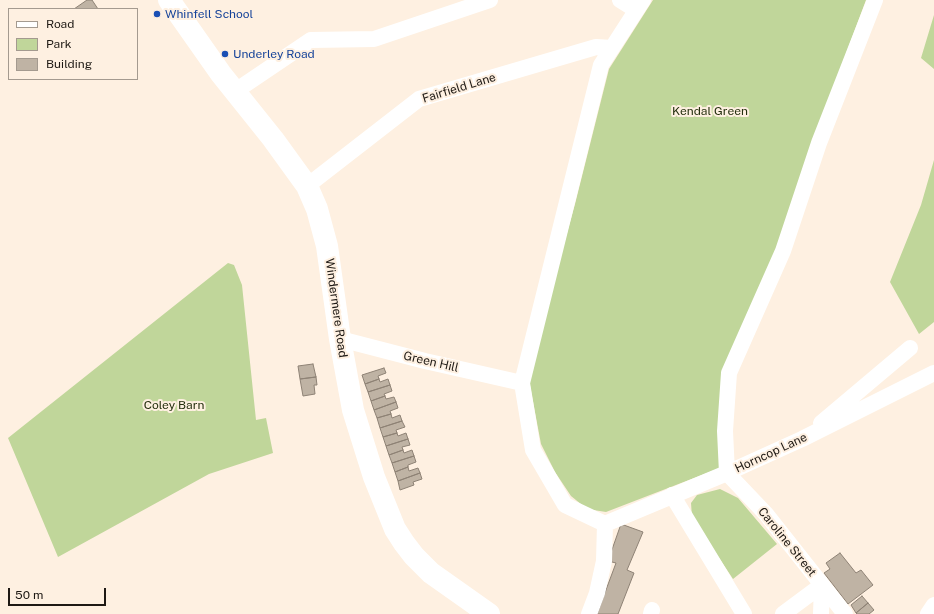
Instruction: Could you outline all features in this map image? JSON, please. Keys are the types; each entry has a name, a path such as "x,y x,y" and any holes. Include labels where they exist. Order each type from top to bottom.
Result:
{"highway":[{"name":"Windermere Road","path":"169,0 234,92 273,139 307,186 317,209 327,246 340,339 358,432 395,529 414,556 431,573 489,614"}],"street":[{"path":"234,92 311,40 374,39 473,3 490,0"},
{"path":"589,614 597,593 604,561 605,524 565,505 533,450 522,382 601,65 640,5 620,0"},
{"path":"727,473 725,431 729,373 783,251 819,143 875,0"},
{"name":"Fairfield Lane","path":"307,186 419,99 596,47 612,48"},
{"name":"Green Hill","path":"340,339 425,361 522,382"},
{"path":"802,439 910,348"},
{"name":"Horncop Lane","path":"605,524 727,473 802,439 934,373"},
{"name":"Caroline Street","path":"727,473 766,514 845,614"},
{"path":"672,495 744,614"},
{"path":"784,614 822,585"},
{"path":"821,614 822,585"},
{"path":"928,614 934,605"}],"green space":[{"name":"Kendal Green","path":"653,0 866,0 813,142 784,235 726,373 720,468 606,512 587,509 571,496 555,472 541,444 528,375 575,204 609,69"},
{"path":"934,15 934,69 921,58"},
{"path":"934,160 934,322 919,334 890,282 921,205"},
{"name":"Coley Barn","path":"228,263 234,265 242,285 256,420 266,418 273,453 209,474 58,557 8,438"},
{"path":"720,489 738,498 777,544 733,579 692,517 691,503 697,495"}],"building":[{"path":"87,0 92,0 97,8 75,8"},
{"path":"313,364 316,377 300,379 298,366"},
{"path":"384,368 386,373 378,376 379,379 365,384 362,375"},
{"path":"316,377 317,385 314,385 315,394 303,396 300,379"},
{"path":"379,379 380,382 388,379 390,385 368,392 365,384"},
{"path":"390,385 392,391 384,394 385,396 371,401 368,392"},
{"path":"385,396 386,399 394,397 396,402 374,410 371,401"},
{"path":"396,402 398,408 390,411 391,414 377,418 374,410"},
{"path":"391,414 392,418 400,415 402,421 380,428 377,418"},
{"path":"402,421 405,427 396,430 397,433 383,437 380,428"},
{"path":"397,433 398,436 406,433 408,439 386,446 383,437"},
{"path":"408,439 410,445 402,447 403,450 389,455 386,446"},
{"path":"403,450 404,453 412,450 414,456 392,463 389,455"},
{"path":"414,456 416,462 395,472 392,463"},
{"path":"408,467 409,471 418,468 420,473 398,481 395,472"},
{"path":"420,473 422,479 413,482 414,485 400,490 398,481"},
{"path":"621,524 643,532 627,570 634,573 618,614 597,614 616,563 608,561"},
{"path":"840,553 856,573 861,570 873,585 848,604 824,573 830,569 826,563"},
{"path":"862,596 868,603 856,613 851,605"},
{"path":"868,603 874,610 869,614 856,613"}],"place":[{"name":"Whinfell School","path":"157,14"},
{"name":"Underley Road","path":"225,54"}]}
